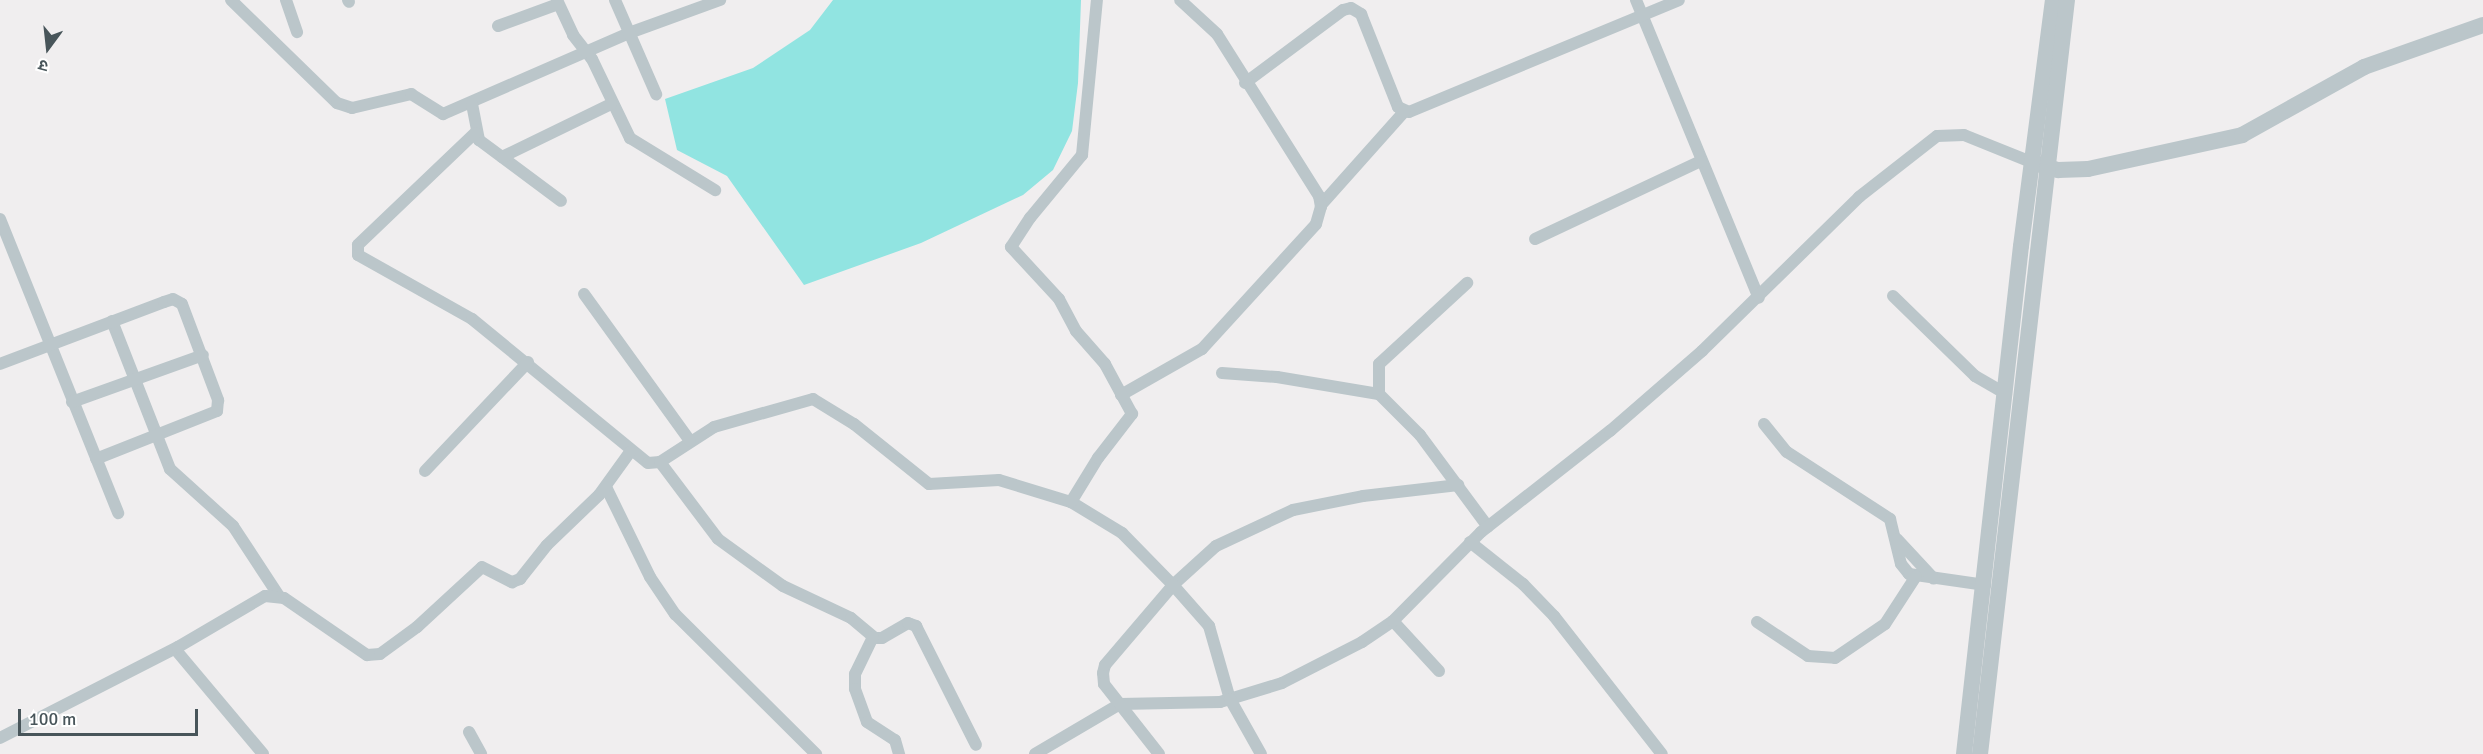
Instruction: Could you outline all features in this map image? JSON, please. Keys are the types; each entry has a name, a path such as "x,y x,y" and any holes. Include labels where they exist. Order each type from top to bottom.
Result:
{"street":[{"path":"286,0 297,32"},
{"path":"615,0 656,93"},
{"path":"234,2 272,36 322,93 345,107 411,94 443,114 472,104 629,33 720,0"},
{"path":"1071,502 1098,458 1131,419 1105,364 1076,331 1059,299 1011,247 1030,218 1082,156 1097,0"},
{"path":"1180,0 1216,34 1245,83 1319,196 1321,205"},
{"path":"1636,0 1759,298"},
{"path":"1121,395 1202,349 1316,224 1321,205 1404,112 1679,0"},
{"path":"1980,754 2039,165 2053,0"},
{"path":"1964,754 2006,394 2039,165 2067,0"},
{"path":"498,26 557,2 573,35 587,51 611,104 634,142 715,190"},
{"path":"1245,83 1343,10 1355,5 1398,107 1404,112"},
{"path":"1035,754 1120,704 1230,699 1302,675 1393,621 1470,542 1610,431 1759,298 1859,197 1936,136 1964,135 2039,165 2088,169 2242,135 2364,67 2483,25"},
{"path":"472,104 475,133 482,144 561,201"},
{"path":"502,157 611,104"},
{"path":"475,133 357,250 365,261 448,303 528,362 630,452 648,463 660,462 690,441 741,417 813,399 854,424 929,484 999,480 1071,502 1122,533 1209,626 1230,699 1261,754"},
{"path":"1534,239 1701,161"},
{"path":"0,219 48,345 118,513"},
{"path":"1378,394 1379,364 1467,283"},
{"path":"584,294 690,441"},
{"path":"1893,296 1975,376 2006,394"},
{"path":"0,364 112,321 178,300 203,355 218,400 217,411 96,459"},
{"path":"112,321 170,469 233,526 279,596 367,655 380,654 417,627 482,567 512,582 520,579 606,487 630,452"},
{"path":"72,402 203,355"},
{"path":"425,471 528,362"},
{"path":"1222,373 1277,377 1378,394 1420,435 1488,527"},
{"path":"1764,424 1787,452 1881,511 1893,524 1901,564 1916,576 1984,585"},
{"path":"660,462 729,548 783,586 851,618 873,637 882,638 908,623 916,626 976,745"},
{"path":"1159,754 1104,684 1104,668 1173,585 1216,546 1293,510 1363,496 1458,485"},
{"path":"606,487 650,577 675,614 816,754"},
{"path":"1894,534 1907,554 1935,580"},
{"path":"1470,542 1523,584 1554,616 1662,754"},
{"path":"1757,622 1801,653 1822,659 1835,658 1885,624 1916,576"},
{"path":"0,738 175,649 265,596 279,596"},
{"path":"1393,621 1439,671"},
{"path":"873,637 855,674 855,689 867,722 895,740 899,754"},
{"path":"175,649 263,754"},
{"path":"470,732 481,754"}],"water":[{"path":"833,0 1081,0 1078,83 1072,131 1053,170 1023,195 921,243 804,285 727,176 677,150 665,99 753,68 810,30"}]}
